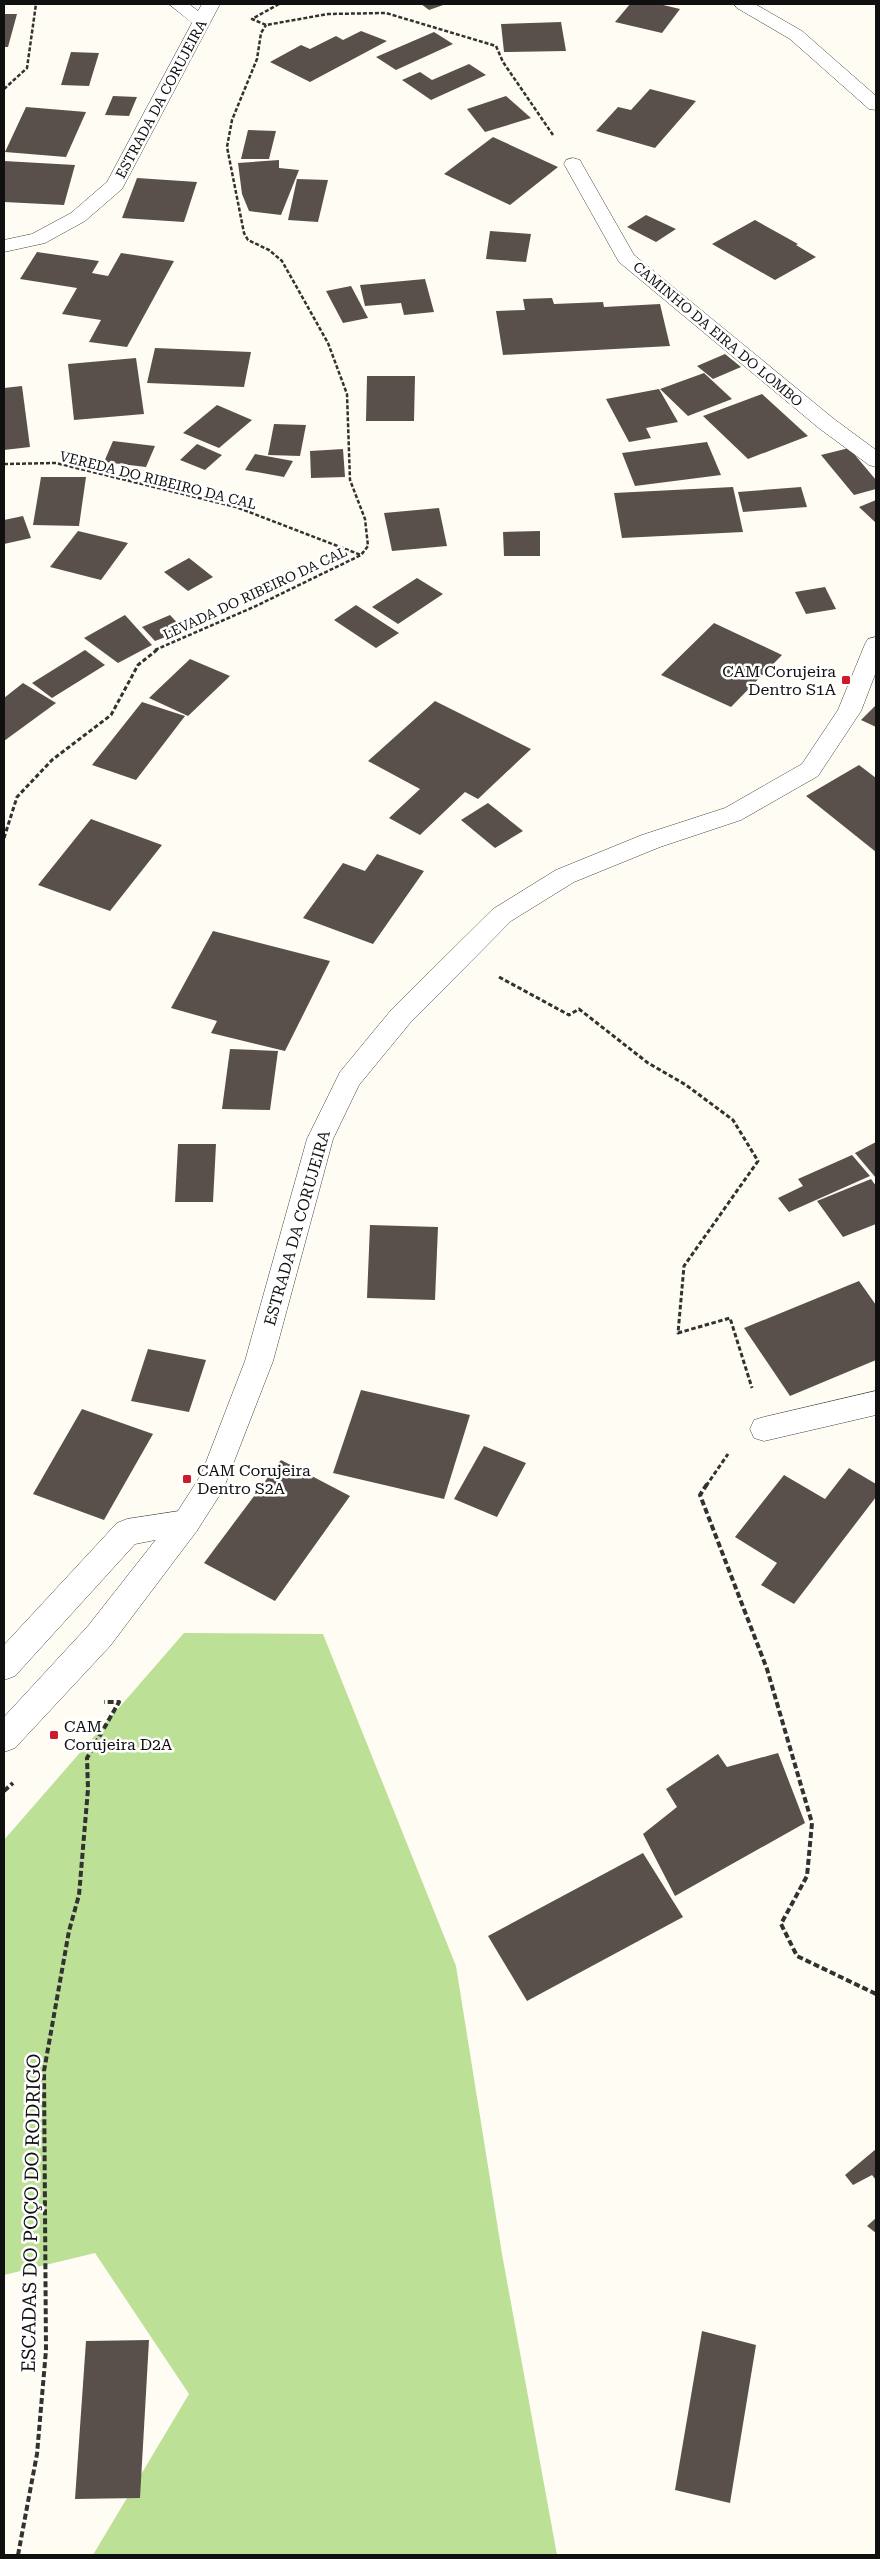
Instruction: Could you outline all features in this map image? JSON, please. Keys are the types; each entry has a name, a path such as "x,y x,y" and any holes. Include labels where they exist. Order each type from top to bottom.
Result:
{"street":[{"path":"178,4 201,22"},
{"name":"ESTRADA DA CORUJEIRA","path":"4,246 38,239 78,217 115,185 211,4"},
{"path":"743,4 796,35 876,105"},
{"name":"CAMINHO DA EIRA DO LOMBO","path":"573,164 626,258 827,424 876,460"},
{"name":"ESTRADA DA CORUJEIRA","path":"4,1738 99,1636 186,1523 213,1481 259,1361 320,1139 349,1079 401,1016 502,914 564,876 651,841 733,814 810,770 849,711 876,644"},
{"path":"764,1429 876,1403"},
{"path":"4,1666 127,1532 186,1523"}],"path":[{"path":"4,89 27,68 36,4"},
{"path":"280,4 252,19 266,25 328,14 386,13 496,46 503,62 573,164"},
{"name":"LEVADA DO RIBEIRO DA CAL","path":"4,838 17,797 52,760 111,715 138,665 153,651 256,606 361,555 368,546 365,519 350,480 347,394 328,343 282,261 269,250 248,240 244,233 227,147 232,120 257,60 261,33 266,25"},
{"name":"VEREDA DO RIBEIRO DA CAL","path":"4,464 56,463 236,507 361,555"},
{"path":"497,976 569,1015 579,1009 648,1063 686,1085 733,1120 758,1161 684,1266 678,1333 730,1318 764,1429 730,1451 700,1495 767,1669 798,1781 812,1823 807,1876 781,1924 797,1956 876,1994"},
{"name":"ESCADAS DO POÇO DO RODRIGO","path":"18,2555 37,2454 46,2350 44,2071 69,1932 79,1895 88,1789 87,1758 120,1702 106,1701 98,1707"},
{"path":"4,1791 18,1778"}],"green space":[{"path":"184,1633 323,1634 456,1966 502,2254 557,2555 93,2555 189,2394 95,2253 4,2275 4,1840"}],"building":[{"path":"421,4 446,4 429,10"},
{"path":"630,4 659,4 680,9 662,33 615,22"},
{"path":"4,14 17,14 8,47 4,47"},
{"path":"561,22 566,51 504,52 501,24"},
{"path":"361,31 387,41 310,82 270,62 301,45 310,49 336,36 343,40"},
{"path":"434,32 453,44 396,70 376,57"},
{"path":"71,52 99,53 89,86 61,85"},
{"path":"469,64 486,75 431,100 402,80 420,72 432,80"},
{"path":"650,89 696,101 655,148 596,131 618,107 631,110"},
{"path":"113,96 137,97 129,116 105,115"},
{"path":"506,96 531,118 485,132 467,109"},
{"path":"26,107 86,112 66,157 5,152"},
{"path":"248,130 276,131 269,159 241,159"},
{"path":"493,137 558,167 510,205 444,174"},
{"path":"279,160 279,168 299,170 281,215 249,211 242,194 238,163"},
{"path":"4,161 75,165 64,205 4,202"},
{"path":"137,178 197,182 184,222 122,218"},
{"path":"297,179 328,180 318,222 288,220"},
{"path":"646,215 676,229 656,242 627,227"},
{"path":"755,220 798,244 796,245 816,257 775,280 712,244"},
{"path":"490,231 531,234 526,262 486,259"},
{"path":"37,252 99,261 92,273 108,276 121,253 174,261 127,347 89,342 101,320 62,314 77,288 20,279"},
{"path":"425,279 434,312 404,315 401,303 365,306 360,285"},
{"path":"351,286 368,318 343,323 326,291"},
{"path":"552,298 554,304 603,302 604,307 660,304 670,346 503,355 496,311 525,310 523,299"},
{"path":"155,348 251,352 244,387 147,383"},
{"path":"725,354 741,367 713,379 697,366"},
{"path":"136,358 144,414 74,420 68,364"},
{"path":"704,373 732,399 688,416 660,389"},
{"path":"367,376 415,376 414,421 366,421"},
{"path":"22,386 30,447 4,450 4,388"},
{"path":"659,389 678,422 646,428 651,438 629,442 606,399"},
{"path":"762,394 808,436 748,459 703,416"},
{"path":"217,405 252,420 219,448 183,433"},
{"path":"274,424 306,425 300,456 268,455"},
{"path":"113,441 155,446 146,467 104,462"},
{"path":"707,442 721,475 635,486 622,453"},
{"path":"197,444 222,455 205,470 180,460"},
{"path":"849,448 876,480 876,489 854,495 821,455"},
{"path":"343,449 345,477 311,478 310,451"},
{"path":"255,454 293,461 284,477 245,470"},
{"path":"41,477 86,477 79,526 33,525"},
{"path":"733,487 743,532 622,538 614,493"},
{"path":"801,487 807,507 743,512 738,492"},
{"path":"876,500 876,523 859,507"},
{"path":"439,508 447,546 392,551 384,513"},
{"path":"23,516 31,538 4,544 4,520"},
{"path":"78,531 128,543 101,580 50,567"},
{"path":"540,531 540,556 504,556 503,532"},
{"path":"189,558 213,577 188,591 164,572"},
{"path":"417,578 443,594 398,624 372,607"},
{"path":"825,587 836,609 806,614 795,592"},
{"path":"356,605 399,633 376,648 334,620"},
{"path":"125,615 152,645 118,663 84,638"},
{"path":"170,615 184,630 155,641 142,627"},
{"path":"714,623 782,655 731,707 661,675"},
{"path":"85,650 105,665 52,698 32,683"},
{"path":"190,659 230,676 188,716 149,698"},
{"path":"23,683 56,703 4,741 4,698"},
{"path":"435,701 531,749 478,799 465,792 420,835 389,818 420,789 368,761"},
{"path":"142,702 185,716 136,780 92,765"},
{"path":"876,705 876,727 861,720"},
{"path":"859,765 876,778 876,852 806,796"},
{"path":"488,803 523,831 495,848 461,820"},
{"path":"91,819 162,845 110,911 38,885"},
{"path":"377,854 424,871 373,944 303,918 343,863 365,871"},
{"path":"213,931 330,961 285,1051 211,1033 217,1021 171,1008"},
{"path":"230,1049 278,1051 270,1110 222,1109"},
{"path":"876,1142 876,1178 855,1153"},
{"path":"178,1144 216,1144 213,1202 175,1202"},
{"path":"852,1155 870,1176 789,1212 778,1198 803,1186 798,1179"},
{"path":"871,1179 876,1186 876,1224 843,1237 817,1201"},
{"path":"370,1225 438,1227 435,1300 367,1298"},
{"path":"859,1281 876,1305 876,1360 790,1396 744,1328"},
{"path":"148,1349 206,1360 189,1412 131,1401"},
{"path":"361,1390 470,1415 444,1499 333,1473"},
{"path":"82,1409 153,1434 104,1520 33,1494"},
{"path":"484,1446 526,1463 497,1517 454,1499"},
{"path":"281,1460 350,1496 275,1601 204,1563"},
{"path":"849,1468 876,1484 876,1497 794,1604 761,1585 777,1563 735,1537 784,1475 825,1499"},
{"path":"778,1753 805,1823 675,1896 643,1834 677,1807 666,1789 718,1754 727,1767"},
{"path":"643,1853 683,1917 527,2001 488,1936"},
{"path":"876,2149 876,2180 872,2175 853,2185 845,2175"},
{"path":"876,2218 876,2233 867,2226"},
{"path":"702,2331 756,2345 730,2503 675,2490"},
{"path":"149,2340 140,2498 75,2499 86,2341"}],"place":[{"name":"CAM Corujeira Dentro S1A","path":"846,680"},
{"name":"CAM Corujeira Dentro S2A","path":"187,1479"},
{"name":"CAM Corujeira D2A","path":"54,1735"}]}
